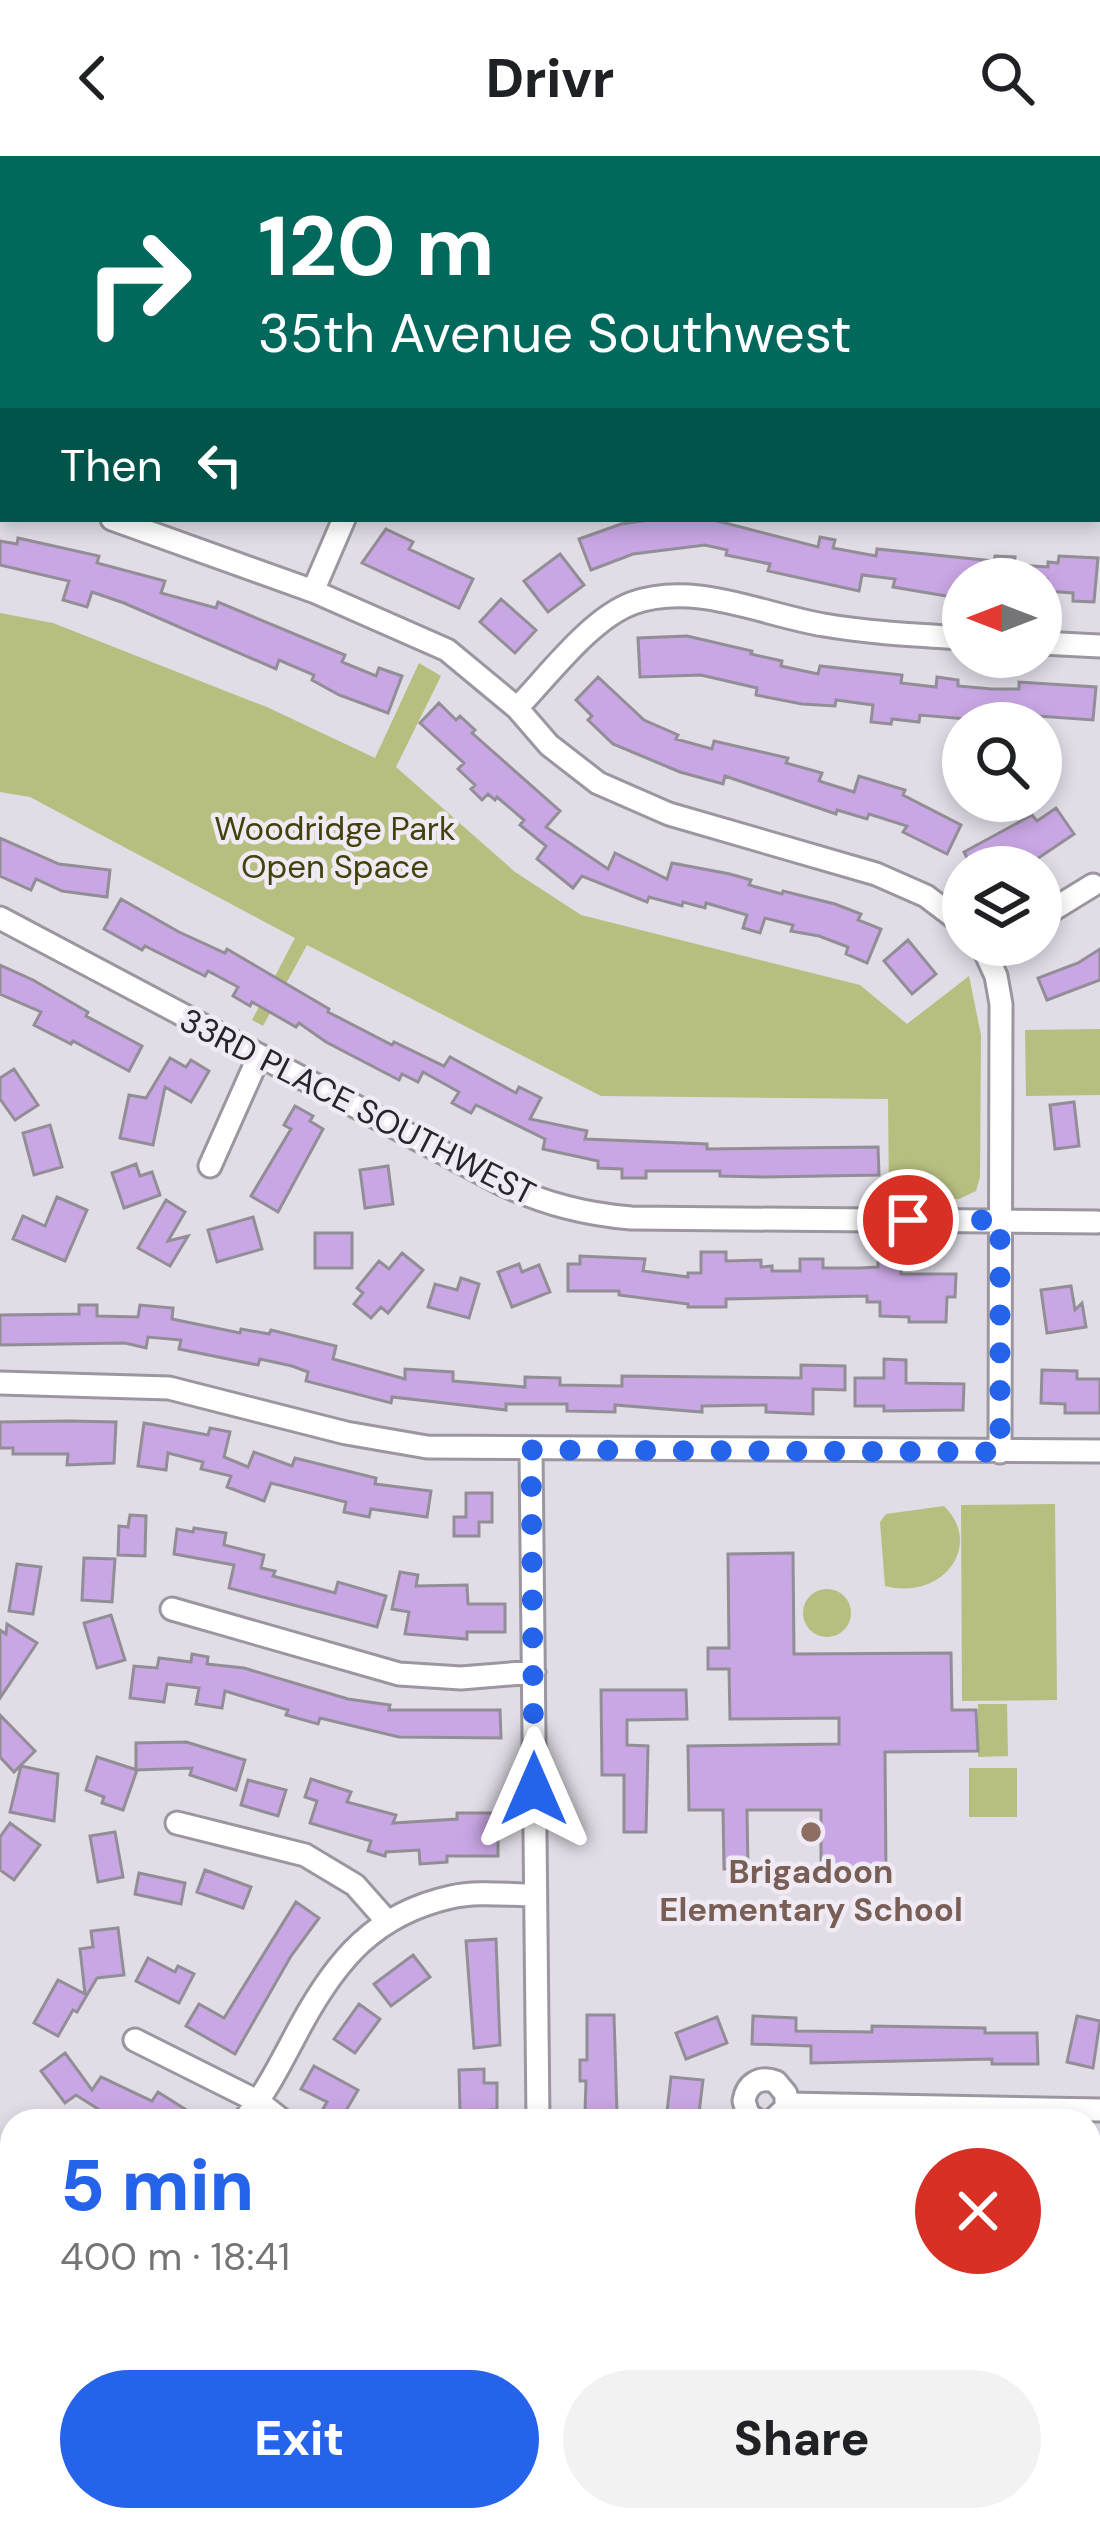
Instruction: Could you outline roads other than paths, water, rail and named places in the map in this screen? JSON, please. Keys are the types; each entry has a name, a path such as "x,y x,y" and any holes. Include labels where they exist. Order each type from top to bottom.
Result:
{"street":[{"path":"120,522 313,590 447,650 517,708 549,745 598,783 669,814 876,874 942,908"},
{"path":"313,590 343,522"},
{"path":"517,708 602,621 633,603 666,596 700,596 826,626 942,636"},
{"path":"1062,644 1100,646"},
{"path":"1062,904 1093,885"},
{"name":"33RD PLACE SOUTHWEST","path":"0,918 504,1186 549,1205 631,1218 1097,1222"},
{"path":"992,966 1001,1004 1000,1452"},
{"path":"210,1166 259,1056"},
{"path":"0,1383 169,1388 427,1447 1100,1451"},
{"path":"531,1450 538,2109"},
{"path":"172,1609 399,1674 461,1678 534,1672"},
{"path":"177,1823 304,1855 356,1885 386,1920"},
{"path":"253,2109 316,1998 349,1952 386,1920 453,1896 535,1895"},
{"path":"135,2040 268,2109"},
{"path":"746,2109 744,2101 755,2082 776,2082 786,2093 780,2109"}],"place":[{"name":"Brigadoon Elementary School","path":"811,1832"}],"park label":[{"name":"Woodridge Park Open Space","path":"335,847"}]}
